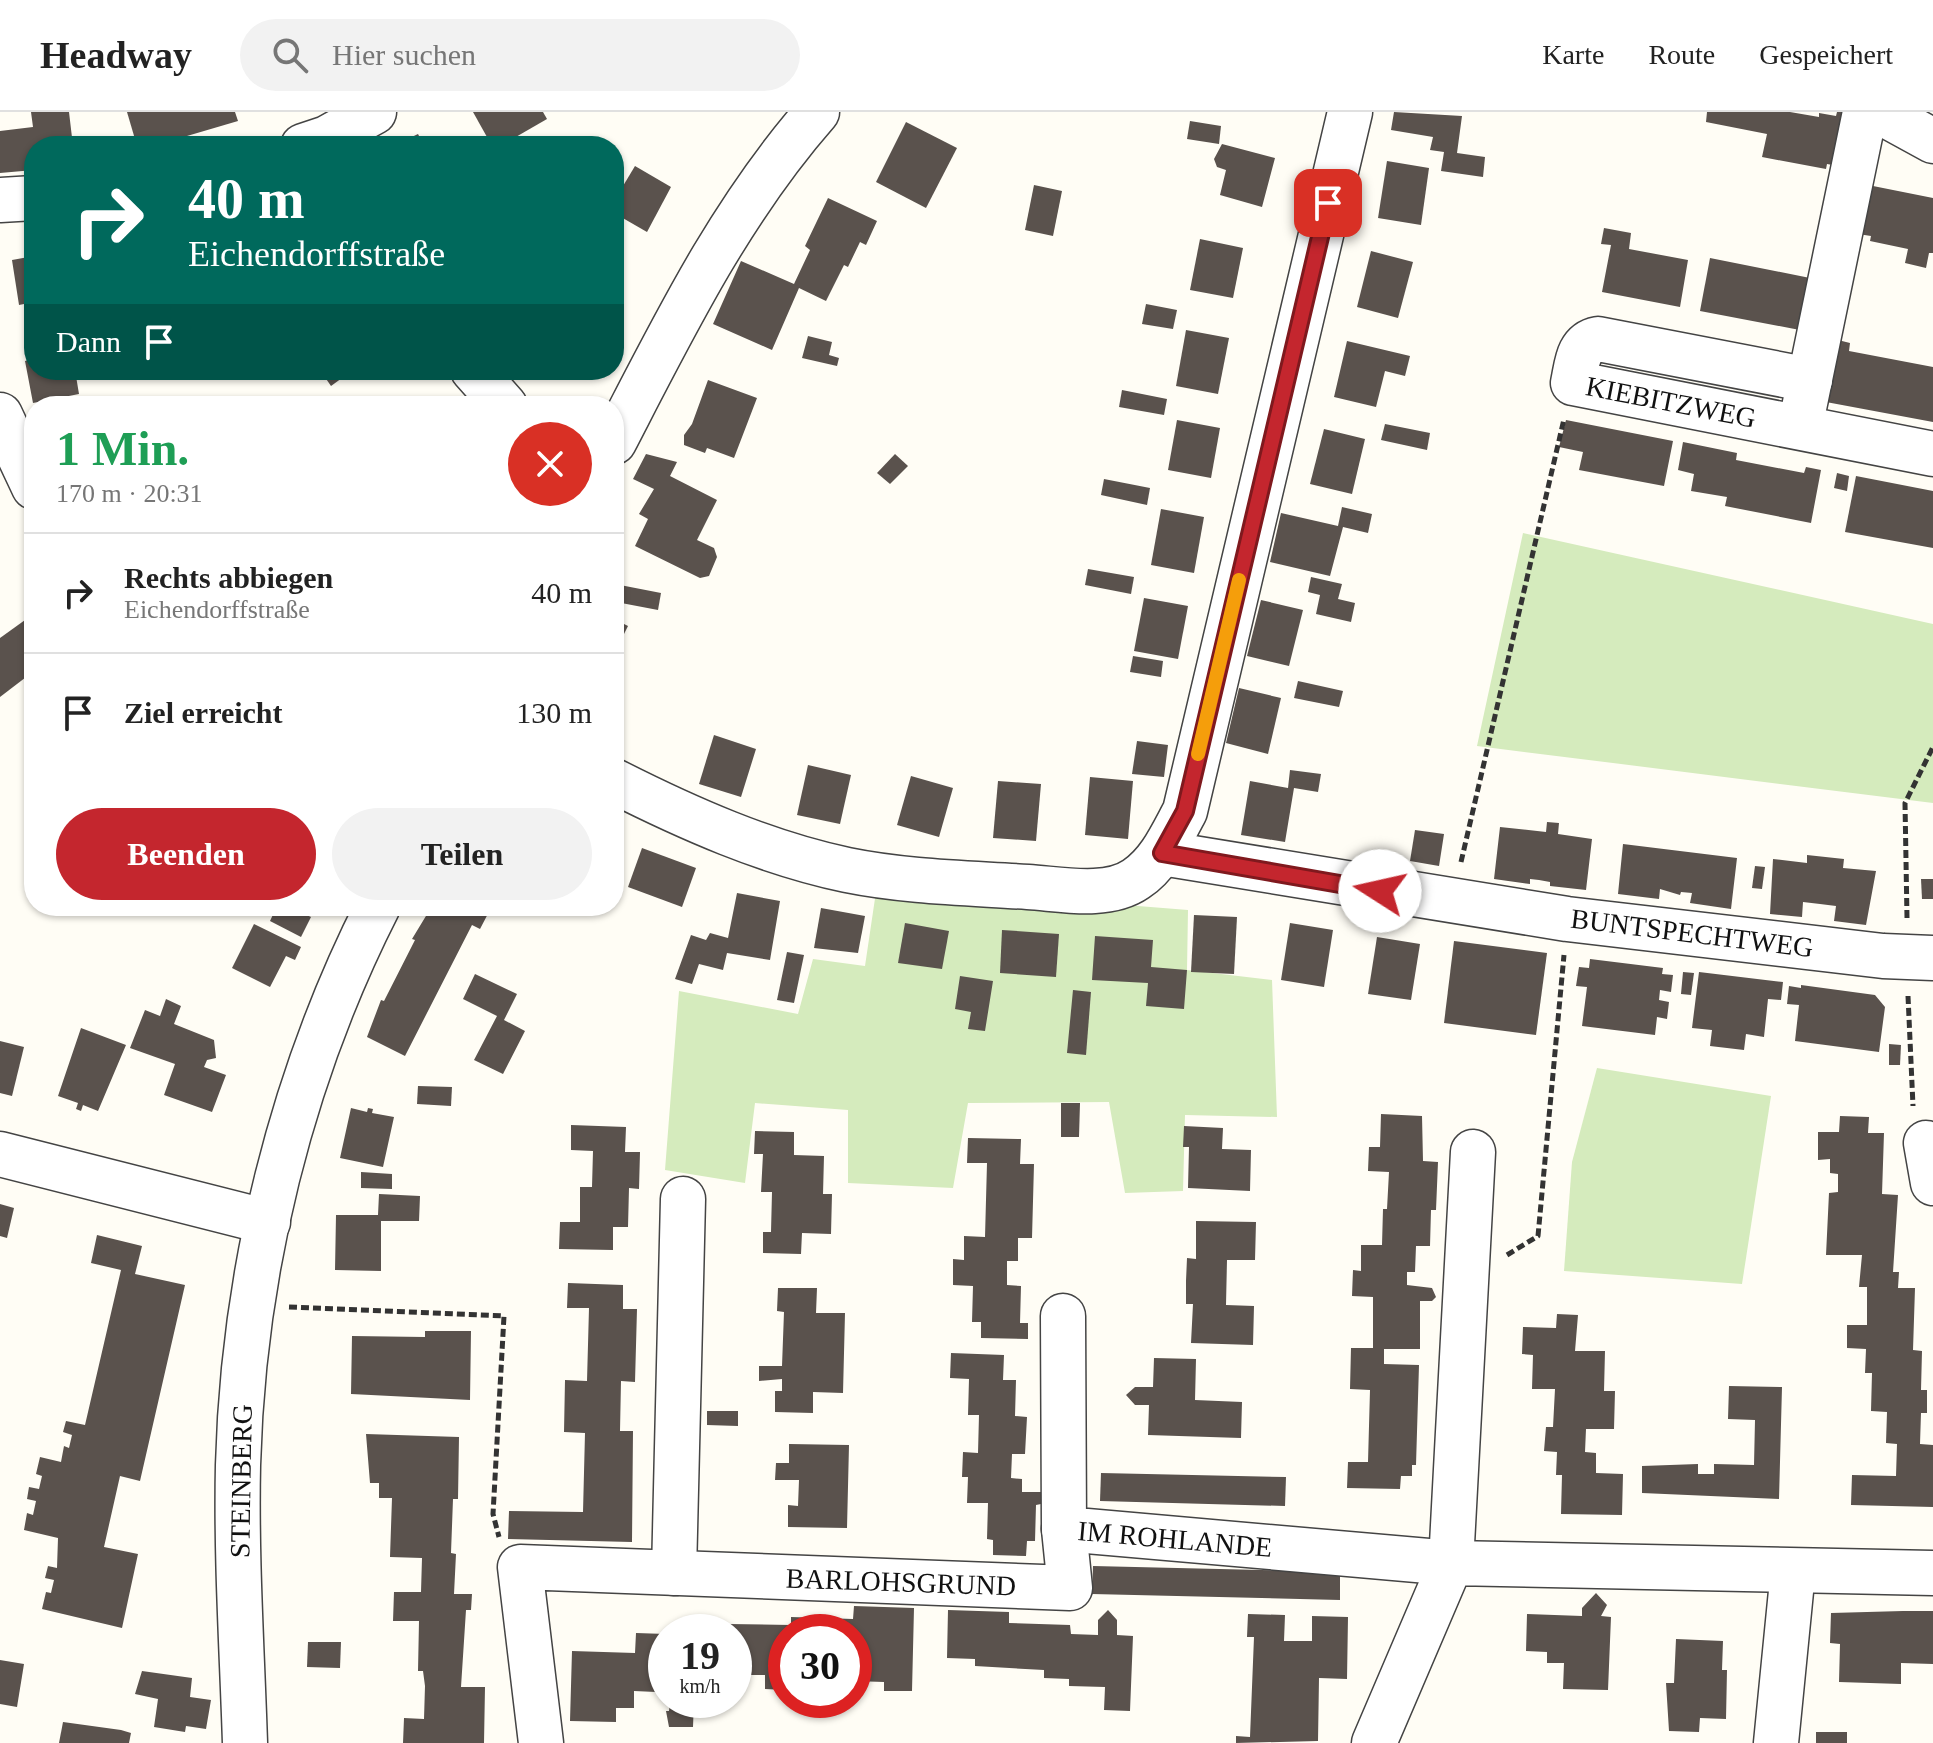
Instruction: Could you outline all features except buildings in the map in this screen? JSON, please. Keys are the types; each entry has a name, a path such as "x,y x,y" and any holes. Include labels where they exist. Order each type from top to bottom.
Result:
{"street":[{"path":"326,136 374,112"},
{"path":"624,786 663,806 756,843 847,870 937,881 1097,891 1135,880 1162,853 1185,811 1350,112"},
{"path":"1800,428 1865,112"},
{"path":"1880,112 1933,141"},
{"path":"624,423 723,237 796,120"},
{"path":"0,200 24,199"},
{"name":"KIEBITZWEG","path":"1810,380 1598,339 1588,341 1580,350 1573,383 1933,454"},
{"path":"482,380 496,396"},
{"path":"0,415 24,466"},
{"name":"BUNTSPECHTWEG","path":"1162,853 1567,919 1883,956 1933,958"},
{"name":"STEINBERG","path":"245,1743 238,1464 253,1306 268,1222 295,1115 318,1047 374,916"},
{"path":"1374,1743 1451,1563 1473,1152"},
{"path":"0,1154 268,1222"},
{"path":"674,1573 683,1199"},
{"name":"IM ROHLANDE","path":"1063,1316 1064,1529 1451,1563 1933,1573"},
{"name":"BARLOHSGRUND","path":"520,1567 1070,1588 1064,1529"},
{"path":"520,1567 541,1743"},
{"path":"1776,1743 1793,1571"}],"path":[{"path":"1452,901 1573,383"},
{"path":"1907,923 1905,803 1933,747"},
{"path":"1467,1279 1538,1236 1567,919"},
{"path":"1908,995 1914,1118 1930,1163"},
{"path":"253,1306 504,1316 493,1514 500,1544 520,1567"}],"green space":[{"path":"1523,533 1933,624 1933,803 1477,746"},
{"path":"877,885 1188,910 1187,970 1272,980 1277,1117 1185,1115 1183,1191 1125,1193 1109,1102 968,1103 953,1188 848,1183 848,1110 755,1103 745,1183 665,1170 679,991 798,1014 813,959 865,966"},
{"path":"1597,1068 1771,1096 1742,1284 1564,1271 1572,1162"}],"slow traffic":[{"path":"1198,754 1239,580"}],"route":[{"path":"1328,203 1185,811 1162,853 1380,891"}]}
